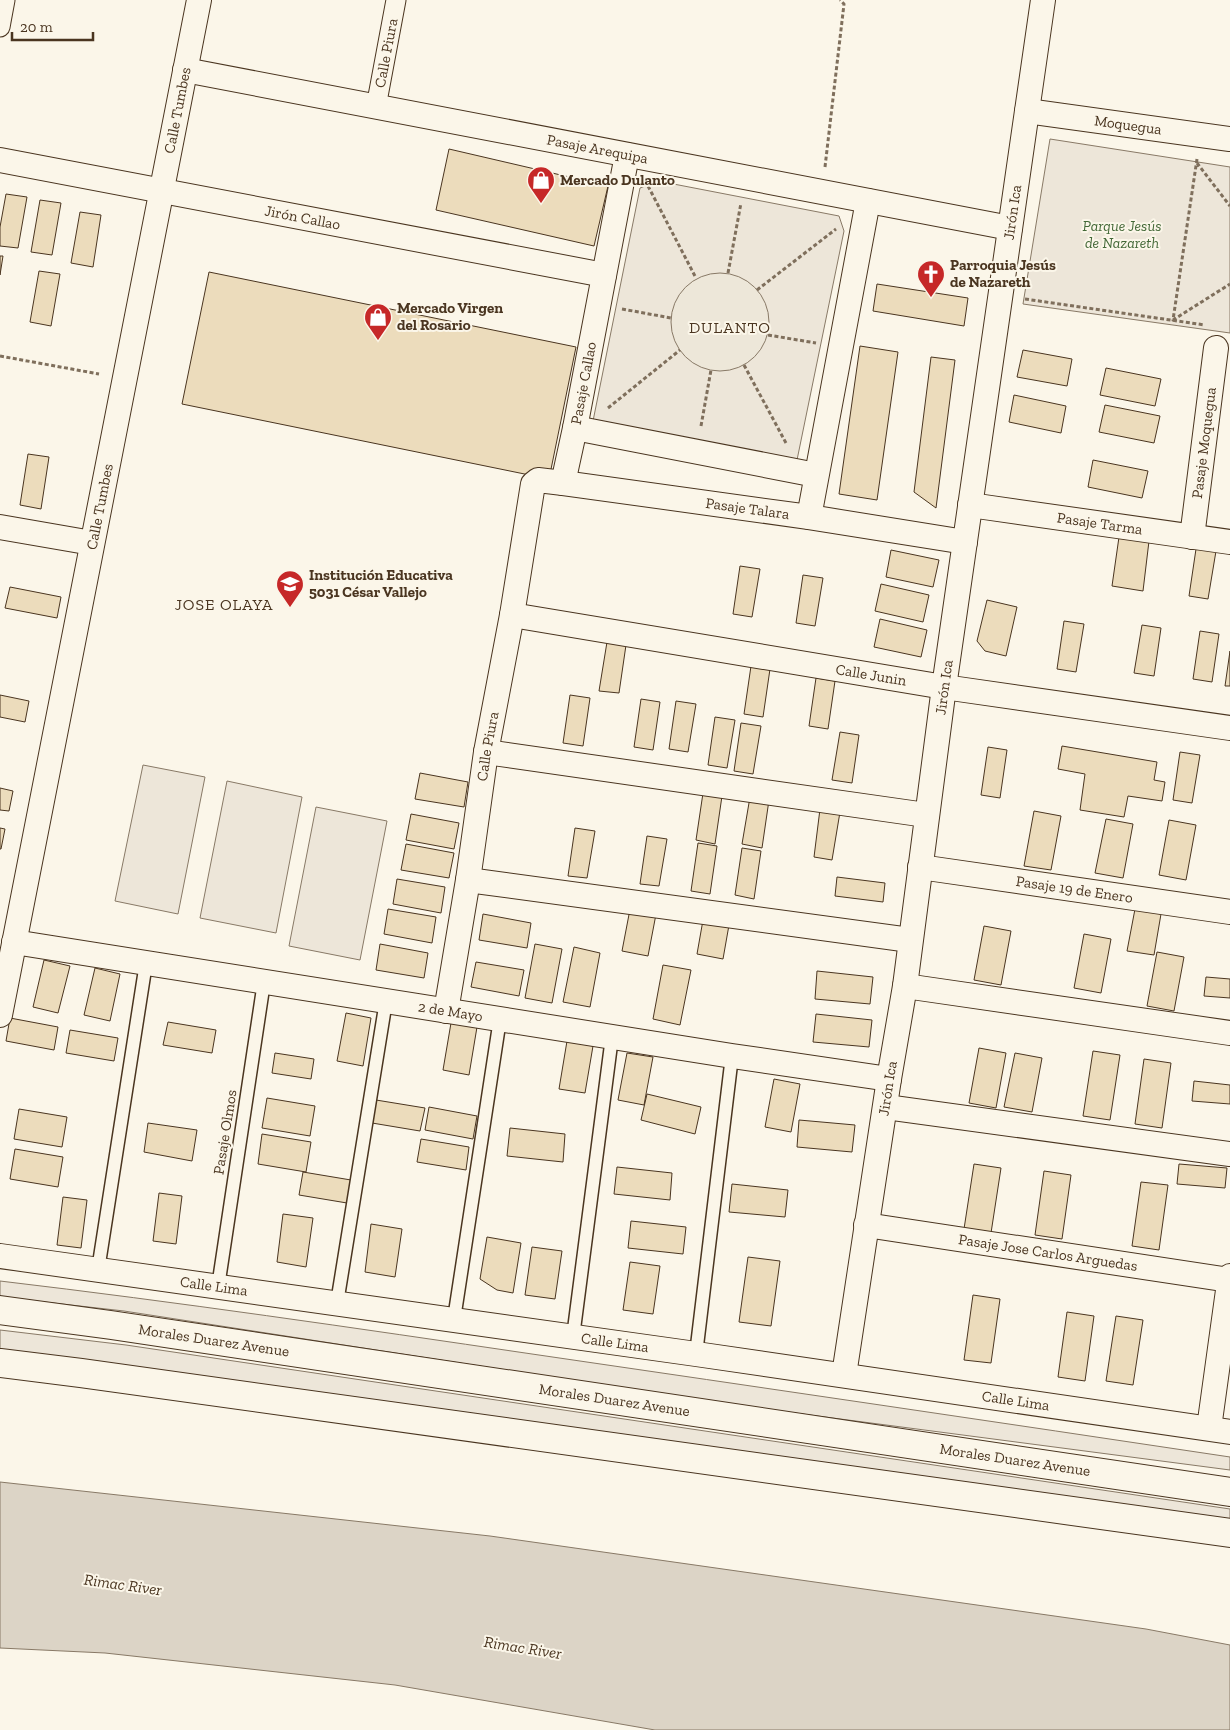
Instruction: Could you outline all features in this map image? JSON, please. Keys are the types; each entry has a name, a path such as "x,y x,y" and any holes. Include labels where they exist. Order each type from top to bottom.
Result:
{"highway":[{"name":"Morales Duarez Avenue","path":"0,1310 1230,1492"},
{"path":"0,1363 1230,1533"}],"street":[{"path":"0,27 5,0"},
{"name":"Calle Tumbes","path":"0,1015 198,0"},
{"name":"Calle Piura","path":"376,107 396,0"},
{"name":"Jirón Ica","path":"844,1375 866,1225 905,986 926,815 1043,0"},
{"name":"Pasaje Arequipa","path":"185,70 1010,228"},
{"name":"Moquegua","path":"1027,111 1230,140"},
{"name":"Pasaje Callao","path":"628,155 575,428 809,473"},
{"name":"Jirón Callao","path":"0,160 604,275"},
{"path":"809,517 809,473 841,347 868,201"},
{"name":"Pasaje Moquegua","path":"1192,537 1214,337"},
{"path":"563,483 575,428"},
{"name":"Pasaje Talara","path":"533,484 538,480 563,483 809,517 965,542"},
{"name":"Calle Piura","path":"446,1011 468,880 486,752 512,614 533,484"},
{"name":"Pasaje Tarma","path":"970,505 1230,542"},
{"path":"0,528 92,543"},
{"name":"Calle Junin","path":"512,614 944,687 1230,728"},
{"path":"486,752 926,815"},
{"name":"Pasaje 19 de Enero","path":"920,867 1230,912"},
{"path":"468,880 910,940"},
{"name":"2 de Mayo","path":"14,942 732,1056 889,1079"},
{"path":"905,986 1230,1032"},
{"path":"886,1107 1230,1154"},
{"name":"Pasaje Jose Carlos Arguedas","path":"866,1225 1230,1280"},
{"name":"Calle Lima","path":"0,1256 454,1319 1219,1430"},
{"path":"1219,1430 1230,1276"}],"lane":[{"path":"98,1270 146,963"},
{"name":"Pasaje Olmos","path":"218,1287 264,982"},
{"path":"337,1303 386,1001"},
{"path":"454,1319 500,1019"},
{"path":"573,1337 612,1037"},
{"path":"696,1354 732,1056"}],"path":[{"path":"822,192 844,4 840,0"},
{"path":"1173,320 1196,162 1204,136"},
{"path":"628,155 650,191 696,278"},
{"path":"1196,162 1230,206"},
{"path":"728,273 745,177"},
{"path":"757,290 868,201"},
{"path":"1173,320 1230,284"},
{"path":"1000,296 1173,320 1214,337"},
{"path":"598,305 671,318"},
{"path":"768,335 841,347"},
{"path":"575,428 604,410 680,350"},
{"path":"0,356 124,378"},
{"path":"744,365 809,473"},
{"path":"696,451 711,370"}],"green space":[{"name":"Parque Jesús de Nazareth","path":"1050,139 1230,167 1230,333 1023,304"},
{"path":"658,181 839,216 844,231 797,460 592,426 640,188"},
{"path":"143,765 205,777 178,914 115,901"},
{"path":"227,781 302,797 276,933 200,918"},
{"path":"316,807 387,821 360,960 289,946"},
{"path":"0,1281 333,1325 1230,1457 1230,1470 718,1403 124,1311 0,1297"},
{"path":"0,1330 126,1345 1230,1509 1230,1521 0,1352"}],"shaded area":[{"path":"720,273 739,277 755,287 765,303 769,322 765,341 755,357 739,367 720,371 701,367 685,357 675,341 671,322 675,303 685,287 701,277"}],"water":[{"name":"Rimac River","path":"0,1482 490,1536 1146,1629 1230,1645 1230,1730 655,1730 395,1685 105,1653 0,1648"}],"building":[{"path":"449,149 608,186 594,246 436,210"},
{"path":"6,194 27,197 18,248 0,246 0,227"},
{"path":"40,200 61,203 52,255 31,252"},
{"path":"80,212 101,215 93,267 71,263"},
{"path":"0,256 3,256 0,275"},
{"path":"39,271 60,274 51,326 30,322"},
{"path":"209,272 576,347 549,479 182,404"},
{"path":"877,284 968,298 964,326 873,311"},
{"path":"860,346 898,352 877,500 839,494"},
{"path":"1023,350 1072,359 1067,386 1017,377"},
{"path":"931,357 955,360 936,508 914,492"},
{"path":"1106,368 1161,379 1155,406 1100,395"},
{"path":"1014,395 1066,406 1061,433 1009,422"},
{"path":"1105,405 1160,416 1154,443 1099,432"},
{"path":"28,454 49,457 41,509 20,505"},
{"path":"1093,460 1148,471 1142,498 1088,487"},
{"path":"1119,537 1149,541 1143,591 1112,586"},
{"path":"1196,549 1216,551 1208,599 1189,596"},
{"path":"891,550 939,560 933,587 886,577"},
{"path":"740,566 760,569 752,617 733,614"},
{"path":"803,575 823,578 815,626 796,623"},
{"path":"881,584 929,595 923,622 875,611"},
{"path":"10,587 61,597 57,618 5,608"},
{"path":"987,600 1017,607 1006,656 985,651 977,641"},
{"path":"880,619 927,630 921,657 874,647"},
{"path":"1064,621 1084,624 1076,672 1057,669"},
{"path":"1142,625 1161,628 1154,676 1134,673"},
{"path":"1200,631 1219,634 1212,682 1193,679"},
{"path":"607,642 626,645 619,693 599,691"},
{"path":"1230,651 1230,686 1225,686"},
{"path":"751,666 770,669 763,717 744,714"},
{"path":"816,678 835,681 828,729 809,726"},
{"path":"0,695 29,701 25,722 0,717"},
{"path":"570,695 590,698 583,746 563,743"},
{"path":"641,699 660,702 653,750 634,747"},
{"path":"676,701 696,704 688,752 669,749"},
{"path":"715,717 735,720 727,768 708,765"},
{"path":"741,723 761,726 753,774 734,771"},
{"path":"840,732 859,735 852,783 832,780"},
{"path":"1062,746 1157,762 1154,780 1165,782 1162,801 1128,796 1124,817 1080,810 1085,774 1058,769"},
{"path":"988,747 1007,750 1000,798 981,795"},
{"path":"1180,752 1200,755 1192,803 1173,800"},
{"path":"420,773 468,782 464,807 415,799"},
{"path":"0,788 13,791 9,811 0,810"},
{"path":"703,793 722,796 715,844 696,840"},
{"path":"750,797 769,800 762,848 742,844"},
{"path":"820,809 840,812 832,860 814,857"},
{"path":"1034,811 1061,816 1051,870 1024,866"},
{"path":"411,814 459,823 454,849 406,840"},
{"path":"1106,819 1133,824 1123,878 1095,873"},
{"path":"1169,820 1196,825 1186,880 1159,875"},
{"path":"0,828 5,829 1,849 0,849"},
{"path":"575,828 595,831 587,878 568,876"},
{"path":"647,836 667,839 659,886 640,884"},
{"path":"698,843 717,846 710,894 691,891"},
{"path":"406,844 454,853 449,878 401,870"},
{"path":"742,848 761,851 754,899 735,895"},
{"path":"837,877 885,883 883,902 835,896"},
{"path":"397,879 445,887 441,913 393,904"},
{"path":"631,904 657,909 648,956 622,951"},
{"path":"388,909 436,917 432,943 384,934"},
{"path":"1135,909 1161,914 1154,955 1127,951"},
{"path":"483,914 531,923 527,948 479,940"},
{"path":"703,920 729,925 723,959 697,954"},
{"path":"984,926 1011,931 1001,985 974,980"},
{"path":"1084,934 1111,939 1101,993 1074,988"},
{"path":"380,944 428,953 424,978 376,970"},
{"path":"535,944 562,949 552,1003 525,998"},
{"path":"574,947 600,953 590,1007 563,1002"},
{"path":"1157,952 1184,957 1174,1011 1147,1006"},
{"path":"44,960 70,966 58,1013 33,1007"},
{"path":"476,962 524,970 519,996 471,987"},
{"path":"663,965 691,970 680,1025 653,1019"},
{"path":"95,968 120,974 110,1021 84,1015"},
{"path":"817,971 873,977 870,1004 815,999"},
{"path":"1206,977 1230,979 1230,998 1204,996"},
{"path":"346,1013 371,1018 363,1066 337,1061"},
{"path":"816,1014 872,1020 869,1047 813,1042"},
{"path":"10,1018 58,1027 54,1050 6,1041"},
{"path":"168,1022 216,1030 212,1053 163,1045"},
{"path":"451,1023 477,1027 469,1075 443,1070"},
{"path":"70,1030 118,1038 114,1061 66,1053"},
{"path":"567,1041 593,1046 585,1093 559,1089"},
{"path":"979,1048 1006,1053 996,1108 969,1103"},
{"path":"1093,1051 1120,1055 1110,1120 1083,1116"},
{"path":"275,1053 314,1059 311,1079 272,1073"},
{"path":"627,1053 653,1057 644,1105 618,1100"},
{"path":"1015,1053 1042,1058 1032,1112 1004,1107"},
{"path":"1144,1059 1171,1063 1162,1128 1135,1124"},
{"path":"774,1079 800,1084 791,1132 765,1127"},
{"path":"1194,1081 1230,1085 1230,1104 1192,1101"},
{"path":"647,1094 701,1107 695,1134 641,1120"},
{"path":"267,1098 315,1106 310,1136 262,1128"},
{"path":"376,1100 425,1108 420,1131 372,1123"},
{"path":"429,1107 477,1116 473,1139 425,1130"},
{"path":"19,1109 67,1117 62,1147 14,1139"},
{"path":"799,1120 855,1125 852,1152 797,1147"},
{"path":"148,1123 197,1130 192,1161 144,1152"},
{"path":"510,1128 565,1134 563,1162 507,1156"},
{"path":"262,1134 311,1142 306,1172 258,1164"},
{"path":"421,1139 469,1147 466,1170 417,1162"},
{"path":"15,1149 63,1157 58,1187 10,1179"},
{"path":"974,1164 1001,1168 991,1233 964,1229"},
{"path":"1179,1164 1227,1168 1225,1188 1177,1184"},
{"path":"617,1167 672,1173 670,1200 614,1194"},
{"path":"1044,1171 1071,1175 1062,1239 1035,1235"},
{"path":"303,1172 351,1180 347,1203 299,1195"},
{"path":"1141,1182 1168,1185 1159,1250 1132,1246"},
{"path":"732,1184 788,1190 785,1217 729,1212"},
{"path":"159,1193 182,1196 176,1244 153,1241"},
{"path":"63,1197 87,1200 81,1248 57,1245"},
{"path":"283,1214 313,1218 306,1267 277,1262"},
{"path":"631,1221 686,1227 683,1254 628,1248"},
{"path":"371,1224 402,1229 395,1277 365,1272"},
{"path":"487,1237 521,1243 513,1293 497,1290 480,1279"},
{"path":"532,1247 562,1251 555,1299 525,1295"},
{"path":"748,1257 780,1261 771,1326 739,1322"},
{"path":"630,1262 660,1266 653,1314 623,1310"},
{"path":"973,1295 1000,1299 991,1363 964,1360"},
{"path":"1067,1312 1094,1316 1085,1381 1058,1377"},
{"path":"1116,1316 1143,1320 1133,1385 1106,1381"}],"place":[{"name":"Mercado Dulanto","path":"541,204"},
{"name":"Parroquia Jesús de Nazareth","path":"931,298"},
{"name":"Mercado Virgen del Rosario","path":"378,341"},
{"name":"Institución Educativa 5031 César Vallejo","path":"290,608"}],"district":[{"name":"DULANTO","path":"730,327"},
{"name":"JOSE OLAYA","path":"224,604"}]}
